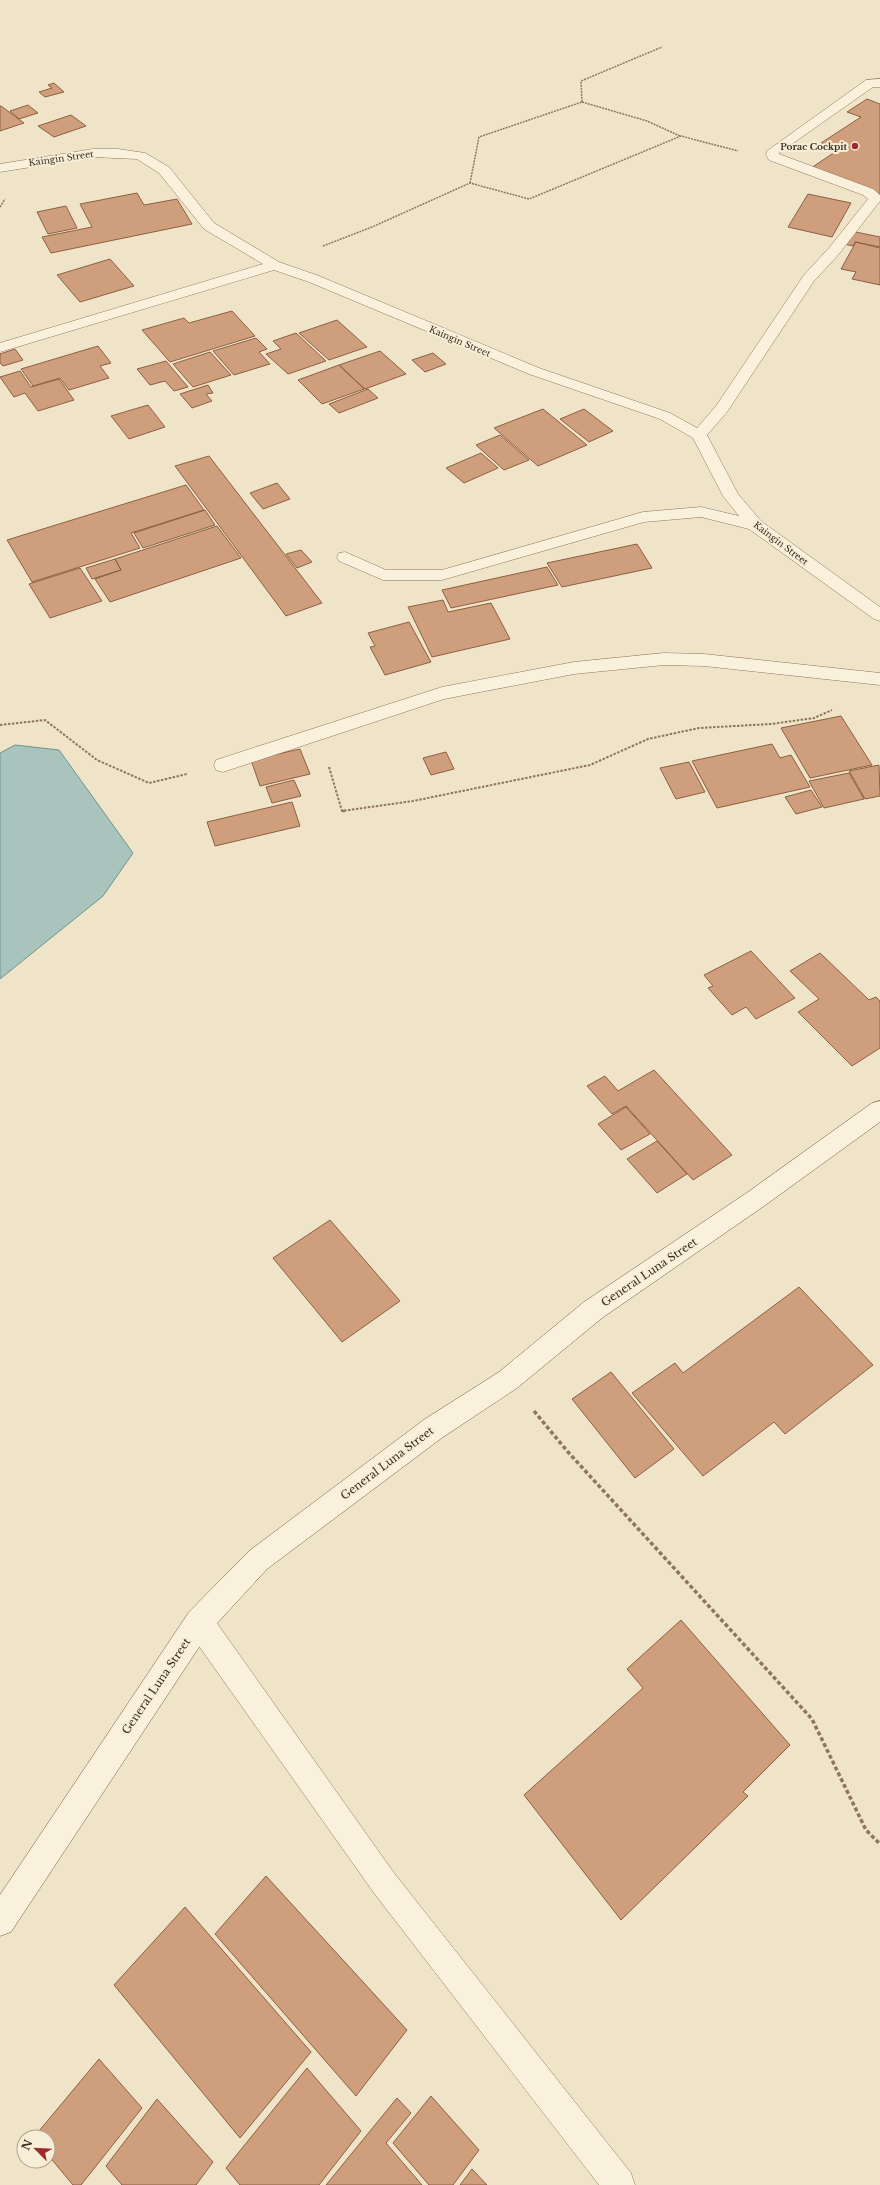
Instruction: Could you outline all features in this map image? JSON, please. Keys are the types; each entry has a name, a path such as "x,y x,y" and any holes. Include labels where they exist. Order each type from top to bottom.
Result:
{"street":[{"path":"699,435 722,409 809,278 875,199 874,196 868,192 772,155 773,151 870,83 880,83"},
{"name":"Kaingin Street","path":"0,168 93,153 118,153 140,156 164,170 209,226 274,264 321,282 534,371 665,416 699,435 732,496 755,525 880,615"},
{"path":"0,348 274,264"},
{"path":"345,557 383,575 442,575 643,517 701,512 755,525"},
{"path":"223,764 442,693 574,668 664,659 704,660 880,679"},
{"name":"General Luna Street","path":"0,1922 199,1622 258,1560 434,1428 508,1380 593,1310 756,1199 880,1110"},
{"path":"199,1622 384,1883 619,2185"}],"path":[{"path":"582,102 582,82 662,46"},
{"path":"470,183 479,137 582,102 647,121 681,136 741,152 772,155"},
{"path":"274,264 372,227 470,183 529,199 681,136"},
{"path":"324,731 327,758 342,811 412,801 590,765 648,739 699,728 771,724 814,718 834,709"},
{"path":"0,725 45,720 97,760 149,784 223,764"},
{"path":"508,1380 568,1452 812,1719 866,1830 880,1844"}],"water":[{"path":"15,745 59,750 133,853 103,896 0,979 0,753"}],"building":[{"path":"54,83 64,92 45,97 39,92 52,88 48,85"},
{"name":"Porac Cockpit","path":"867,99 880,104 880,195 811,168 838,150 821,143 861,117 847,112"},
{"path":"28,105 38,113 19,119 10,111"},
{"path":"1,106 24,123 0,131"},
{"path":"71,115 86,126 54,137 38,126"},
{"path":"137,193 144,205 177,199 192,224 51,253 42,237 92,227 80,204"},
{"path":"808,194 851,203 832,237 788,227"},
{"path":"66,206 77,228 48,234 37,212"},
{"path":"851,231 880,237 880,247 855,242 853,246 844,244"},
{"path":"856,242 880,248 880,285 852,279 856,272 841,269"},
{"path":"110,259 134,286 80,302 57,275"},
{"path":"232,311 255,336 170,362 142,330 184,318 189,323"},
{"path":"337,320 367,347 329,360 299,333"},
{"path":"296,333 326,361 288,374 266,354 281,349 273,341"},
{"path":"256,338 267,349 259,352 270,364 234,375 213,351"},
{"path":"98,346 111,363 100,366 109,378 69,390 60,378 33,386 21,369"},
{"path":"15,349 23,360 3,366 0,363 0,354"},
{"path":"380,351 406,374 365,389 339,365"},
{"path":"210,352 231,375 193,387 173,364"},
{"path":"433,353 446,364 425,372 412,360"},
{"path":"166,361 188,387 174,391 165,381 150,385 137,369"},
{"path":"339,365 364,389 322,404 298,380"},
{"path":"20,371 31,387 59,379 74,400 38,411 25,393 14,397 0,377"},
{"path":"208,385 213,393 206,394 212,401 192,408 180,394"},
{"path":"368,389 378,398 339,413 329,404"},
{"path":"148,405 165,427 129,439 111,416"},
{"path":"543,409 587,445 538,466 494,428"},
{"path":"584,409 613,431 589,442 560,419"},
{"path":"500,435 529,460 504,470 476,445"},
{"path":"481,453 498,468 464,483 446,468"},
{"path":"209,456 322,603 286,616 175,466"},
{"path":"277,483 290,499 263,509 250,493"},
{"path":"186,485 204,510 131,533 140,548 32,582 7,540"},
{"path":"205,510 215,525 143,548 134,533"},
{"path":"217,526 241,558 110,602 95,579 121,570 115,559"},
{"path":"637,544 652,568 562,587 547,563"},
{"path":"301,550 312,562 297,568 286,554"},
{"path":"115,559 121,570 92,579 86,568"},
{"path":"547,567 558,585 451,608 442,590"},
{"path":"80,568 102,601 50,618 29,584"},
{"path":"443,600 448,612 491,603 510,639 432,657 408,607"},
{"path":"409,622 431,662 385,675 370,647 375,646 368,633"},
{"path":"841,716 872,765 810,778 781,728"},
{"path":"772,744 780,758 791,755 810,787 717,808 692,761"},
{"path":"300,749 310,774 260,786 251,760"},
{"path":"446,752 454,769 431,775 423,758"},
{"path":"689,762 705,792 676,799 660,768"},
{"path":"879,765 880,796 865,799 849,771"},
{"path":"849,773 864,799 824,808 809,781"},
{"path":"294,780 301,796 272,803 266,787"},
{"path":"811,790 822,807 796,814 785,797"},
{"path":"292,802 300,826 215,846 207,822"},
{"path":"751,951 795,998 756,1019 746,1007 732,1015 708,988 713,986 704,975"},
{"path":"820,953 869,1000 876,997 880,1001 880,1048 852,1066 798,1012 819,999 790,971"},
{"path":"654,1070 732,1155 693,1180 626,1106 612,1114 587,1086 605,1076 618,1091"},
{"path":"626,1107 650,1134 621,1150 598,1124"},
{"path":"657,1141 687,1174 657,1193 627,1159"},
{"path":"330,1220 400,1301 342,1342 273,1258"},
{"path":"799,1287 873,1365 785,1434 774,1422 703,1476 632,1393 675,1363 683,1373"},
{"path":"611,1372 674,1449 635,1478 572,1399"},
{"path":"681,1620 790,1745 743,1792 748,1796 621,1920 524,1795 643,1688 627,1669"},
{"path":"266,1876 407,2030 356,2096 215,1934"},
{"path":"185,1907 311,2052 240,2138 114,1985"},
{"path":"99,2059 142,2108 81,2185 73,2185 56,2165 56,2129 41,2129"},
{"path":"307,2068 361,2131 319,2185 240,2185 226,2168"},
{"path":"431,2096 479,2150 453,2185 429,2185 393,2143"},
{"path":"397,2098 411,2113 386,2143 422,2185 326,2185"},
{"path":"157,2099 213,2162 196,2185 122,2185 106,2166"},
{"path":"472,2169 487,2185 460,2185"}],"place":[{"name":"Porac Cockpit","path":"855,146"}]}
